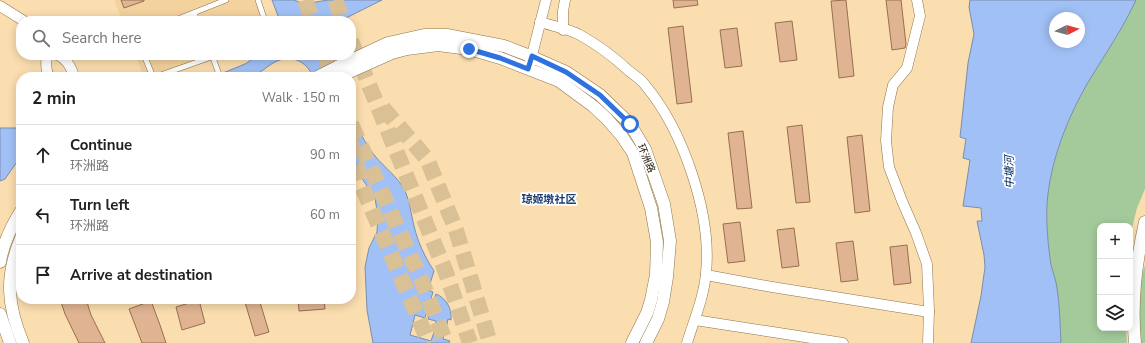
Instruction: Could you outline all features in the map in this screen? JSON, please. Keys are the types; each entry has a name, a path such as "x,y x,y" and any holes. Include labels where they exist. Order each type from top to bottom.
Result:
{"street":[{"path":"528,69 546,0"},
{"path":"563,30 563,11 565,0"},
{"path":"917,0 920,16 907,68 894,85 888,107 886,141 889,167 927,264 929,312 928,343"},
{"path":"0,6 16,16"},
{"path":"540,22 579,34 604,50 645,84 664,112 681,146 697,187 704,224 707,259 703,295 687,343"},
{"name":"环洲路","path":"340,72 388,43 424,35 447,35 470,38 504,46 532,56 566,72 600,95 630,124 645,149 664,204 670,241 667,277 663,302 658,319 646,343"},
{"name":"环洲路","path":"341,72 402,50 438,44 469,49 500,58 559,81 593,106 606,118 621,135 633,153 651,208 657,242 656,275 651,300 647,313 632,343"},
{"path":"46,60 47,72"},
{"path":"65,60 72,72"},
{"path":"0,262 1,253 10,229 16,219"},
{"path":"1135,343 1135,271 1143,240 1145,222"},
{"path":"16,250 14,255 10,288 11,306 15,324 23,343"},
{"path":"706,274 772,287 929,312"},
{"path":"0,314 10,343"},
{"path":"695,320 843,343"}],"lane":[{"path":"186,16 226,0"},
{"path":"258,0 263,16"},
{"path":"146,60 152,72"},
{"path":"168,72 203,60"},
{"path":"215,60 218,72"}],"shaded area":[{"path":"114,0 260,0 265,16 120,16"},
{"path":"137,60 212,60 180,72 142,72"}],"green space":[{"path":"1136,0 1145,0 1145,189 1137,208 1133,224 1097,223 1097,331 1126,331 1127,343 1061,343 1058,295 1051,265 1047,227 1047,204 1052,172 1061,139 1074,108"},
{"path":"1145,266 1145,343 1140,343 1140,278"}],"water":[{"path":"272,0 294,0 304,4 328,0 382,0 350,16 278,16"},
{"name":"中塘河","path":"970,0 1136,0 1074,108 1061,139 1052,172 1047,204 1047,227 1051,265 1058,295 1061,343 971,343 981,296 985,267 977,221 982,221 981,208 963,206 970,160 963,158 966,139 960,137 968,63 974,34 969,7"},
{"path":"251,60 281,60 275,62 260,72 225,72"},
{"path":"298,60 329,60 334,72 310,72 303,63"},
{"path":"356,124 371,151 399,181 405,191 418,238 434,271 428,290 433,292 425,318 415,315 410,335 431,341 434,332 444,334 443,339 450,341 449,343 373,343 367,310 365,267 369,248 377,232 378,217 375,198 363,180 357,165"},
{"path":"0,128 16,128 16,163 5,179 0,181"},
{"path":"436,294 443,298 448,304 450,311 451,320 448,319 446,329 435,326 436,321 428,319"}],"building":[{"path":"121,0 144,0 144,1 124,8"},
{"path":"673,0 697,0 698,5 674,8"},
{"path":"846,0 854,76 839,78 831,1"},
{"path":"886,0 901,0 906,44 905,48 892,50"},
{"path":"792,21 797,60 780,62 775,23"},
{"path":"683,26 692,102 677,104 668,28"},
{"path":"737,28 742,66 725,68 720,30"},
{"path":"802,125 810,202 796,203 787,127"},
{"path":"743,131 752,208 737,209 728,133"},
{"path":"862,135 870,211 855,213 847,137"},
{"path":"740,222 745,261 728,263 723,224"},
{"path":"794,228 799,266 782,268 777,230"},
{"path":"853,241 858,280 841,282 836,243"},
{"path":"907,245 911,283 894,285 890,247"},
{"path":"62,304 88,304 91,315 105,343 79,343"},
{"path":"143,304 152,304 166,343 142,343 129,309"},
{"path":"186,304 200,304 205,323 182,330 176,307"},
{"path":"246,304 261,304 269,332 255,336"},
{"path":"298,304 324,304 325,309 299,311"}],"tunnel":[{"path":"305,0 311,16"},
{"path":"335,0 341,16"},
{"path":"356,53 445,270 470,343"},
{"path":"327,60 331,72"},
{"path":"383,108 427,159 456,230 490,343"},
{"path":"356,135 421,279 446,343"},
{"path":"356,162 361,184 429,343"}],"district":[{"name":"琼姬墩社区","path":"549,199"}],"route":[{"path":"469,49 500,58 528,69 532,56 566,72 600,95 630,124"}]}
